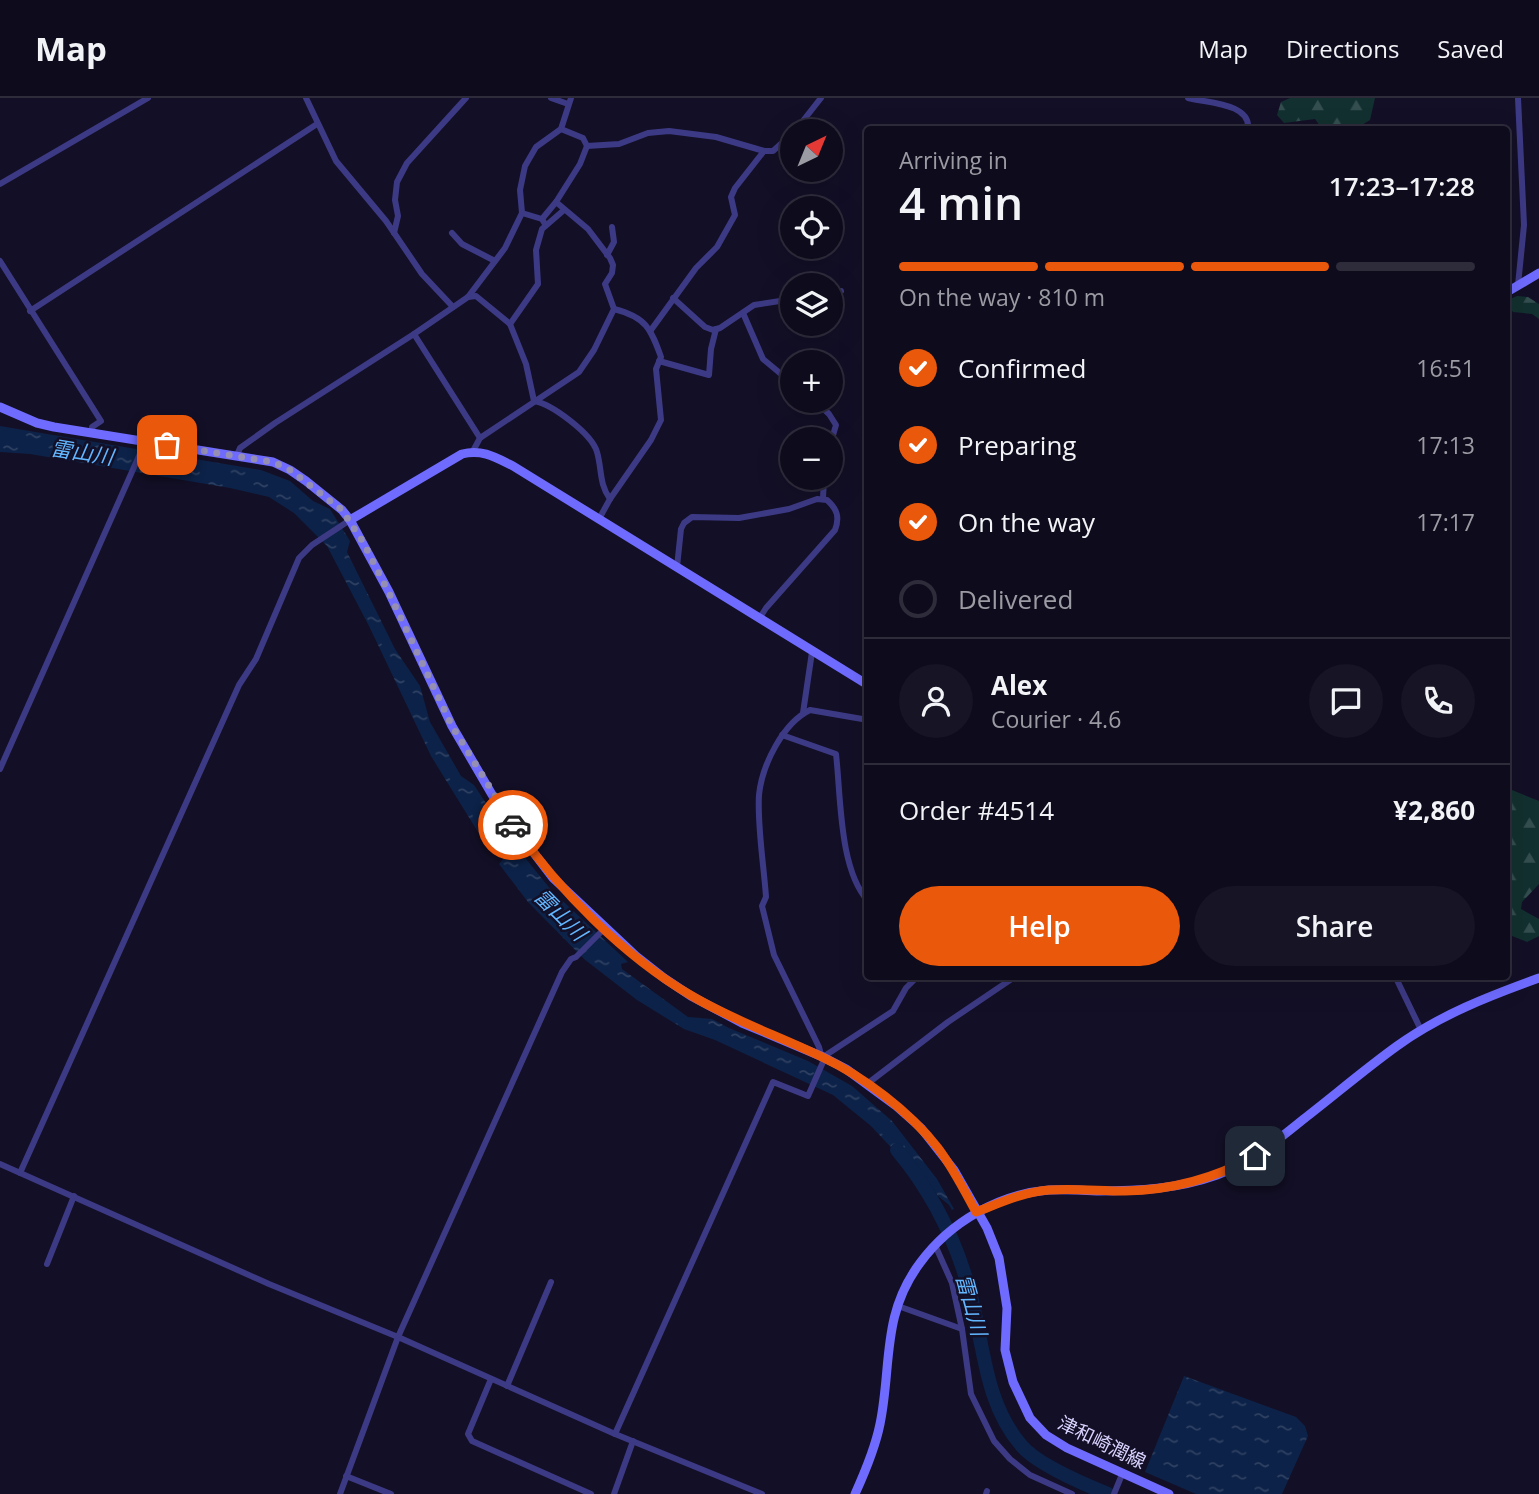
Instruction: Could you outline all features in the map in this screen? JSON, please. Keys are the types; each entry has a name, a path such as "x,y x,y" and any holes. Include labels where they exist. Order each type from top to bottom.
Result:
{"main road":[{"path":"1510,290 1539,273"},
{"name":"津和崎潤線","path":"0,407 37,423 143,444 273,462 290,470 323,494 348,521 389,593 452,726 501,810 553,878 603,930 691,996 867,1084 921,1128 954,1170 987,1228 999,1258 1007,1308 1005,1350 1013,1382 1030,1418 1046,1435 1067,1448 1170,1494"},
{"path":"348,521 462,454 474,451 487,453 513,466 864,683"},
{"path":"855,1494 880,1426 888,1342 909,1278 937,1243 964,1220 976,1212 1024,1194 1049,1190 1173,1187 1218,1174 1239,1165 1275,1142 1421,1030 1475,1002 1539,978"}],"street":[{"path":"0,184 148,98"},
{"path":"306,98 336,161 394,233 422,274 453,307"},
{"path":"394,233 398,216 395,200 397,182 407,163 466,98"},
{"path":"237,455 240,448 275,423 468,297 505,248 522,213 520,190 525,166 536,147 561,129 570,101 551,98"},
{"path":"804,119 821,98"},
{"path":"1188,98 1238,109 1246,117 1247,126"},
{"path":"1518,98 1524,225 1518,285"},
{"path":"30,311 317,124"},
{"path":"510,324 538,284 536,250 544,222 580,164 587,146 583,138 561,129"},
{"path":"587,146 619,144 649,133 669,131 716,137 764,151 772,151 780,144"},
{"path":"651,330 696,268 717,247 735,215 731,197 735,188 764,151"},
{"path":"474,451 480,438 579,372 594,351 614,309 605,284 614,265 588,229 555,202"},
{"path":"522,213 544,222 565,211"},
{"path":"607,255 614,242 612,227"},
{"path":"452,233 462,244 495,261"},
{"path":"0,261 101,421 92,427 93,433"},
{"path":"468,297 476,296 510,324 526,364 534,401"},
{"path":"673,298 705,327 716,330"},
{"path":"659,361 709,375 710,349 716,330 754,305 780,301"},
{"path":"599,519 651,440 661,420 656,369 661,357 651,330 630,314 614,309"},
{"path":"743,313 763,359 780,373"},
{"path":"414,334 480,438"},
{"path":"534,401 543,402 561,414 593,441 602,488 610,499"},
{"path":"826,413 835,427"},
{"path":"0,769 143,444"},
{"path":"822,498 823,490"},
{"path":"677,567 681,529 692,517 739,518 789,509 822,498 830,502 839,519 835,530 766,608 760,619"},
{"path":"20,1173 239,685 256,659 299,558 316,542 348,521"},
{"path":"803,713 813,652"},
{"path":"823,1060 774,955 762,906 766,897 759,796 774,748 782,735 803,713 815,710 864,719"},
{"path":"782,735 836,754 848,860 853,880 864,895"},
{"path":"340,1494 398,1337 562,972 571,959 603,930"},
{"path":"615,1434 773,1082 808,1096 823,1060 893,1011 906,988 914,980"},
{"path":"867,1084 948,1022 1010,980"},
{"path":"1397,980 1421,1030"},
{"path":"0,1164 615,1434 762,1494"},
{"path":"47,1265 74,1196"},
{"path":"937,1243 952,1283 971,1394 994,1441 1010,1459 1030,1475 1072,1494"},
{"path":"507,1386 551,1282"},
{"path":"898,1306 962,1329"},
{"path":"491,1379 468,1434 472,1441 591,1494"},
{"path":"614,1494 633,1441"},
{"path":"1114,1494 1123,1472"},
{"path":"346,1476 391,1494"}],"green space":[{"path":"1290,98 1375,98 1370,120 1360,126 1320,126 1315,119 1284,123 1277,115 1281,102"},
{"path":"1517,296 1528,297 1539,304 1539,319 1532,314 1513,312 1510,308 1510,299"},
{"path":"1510,789 1539,801 1539,884 1522,902 1521,909 1539,919 1539,936 1527,942 1510,935"}],"water":[{"path":"0,426 261,470 290,481 313,501 330,509 350,541 347,552 395,649 420,686 430,722 461,776 474,785 509,838 552,891 628,962 621,964 622,969 688,1017 712,1019 808,1061 852,1086 892,1121 937,1179 954,1209 938,1196 922,1173 901,1158 871,1126 833,1095 715,1040 684,1029 637,1000 584,959 528,902 499,864 505,857 490,835 478,832 431,756 369,626 327,546 294,513 269,497 230,488 30,454 0,452"},
{"path":"1184,1376 1296,1417 1305,1426 1308,1436 1282,1494 1196,1494 1145,1472"}],"waterway":[{"name":"雷山川","path":"897,1150 933,1201 959,1256 971,1296 987,1374 1009,1429 1021,1445 1037,1459 1108,1494"}],"way so far":[{"path":"167,445 273,462 290,470 342,510 363,542 389,593 452,726 501,810 513,825"}],"route":[{"path":"513,825 553,878 577,903 664,978 742,1023 846,1069 895,1105 938,1147 954,1170 976,1212 1014,1197 1049,1190 1125,1191 1173,1187 1218,1174 1255,1156"}]}
